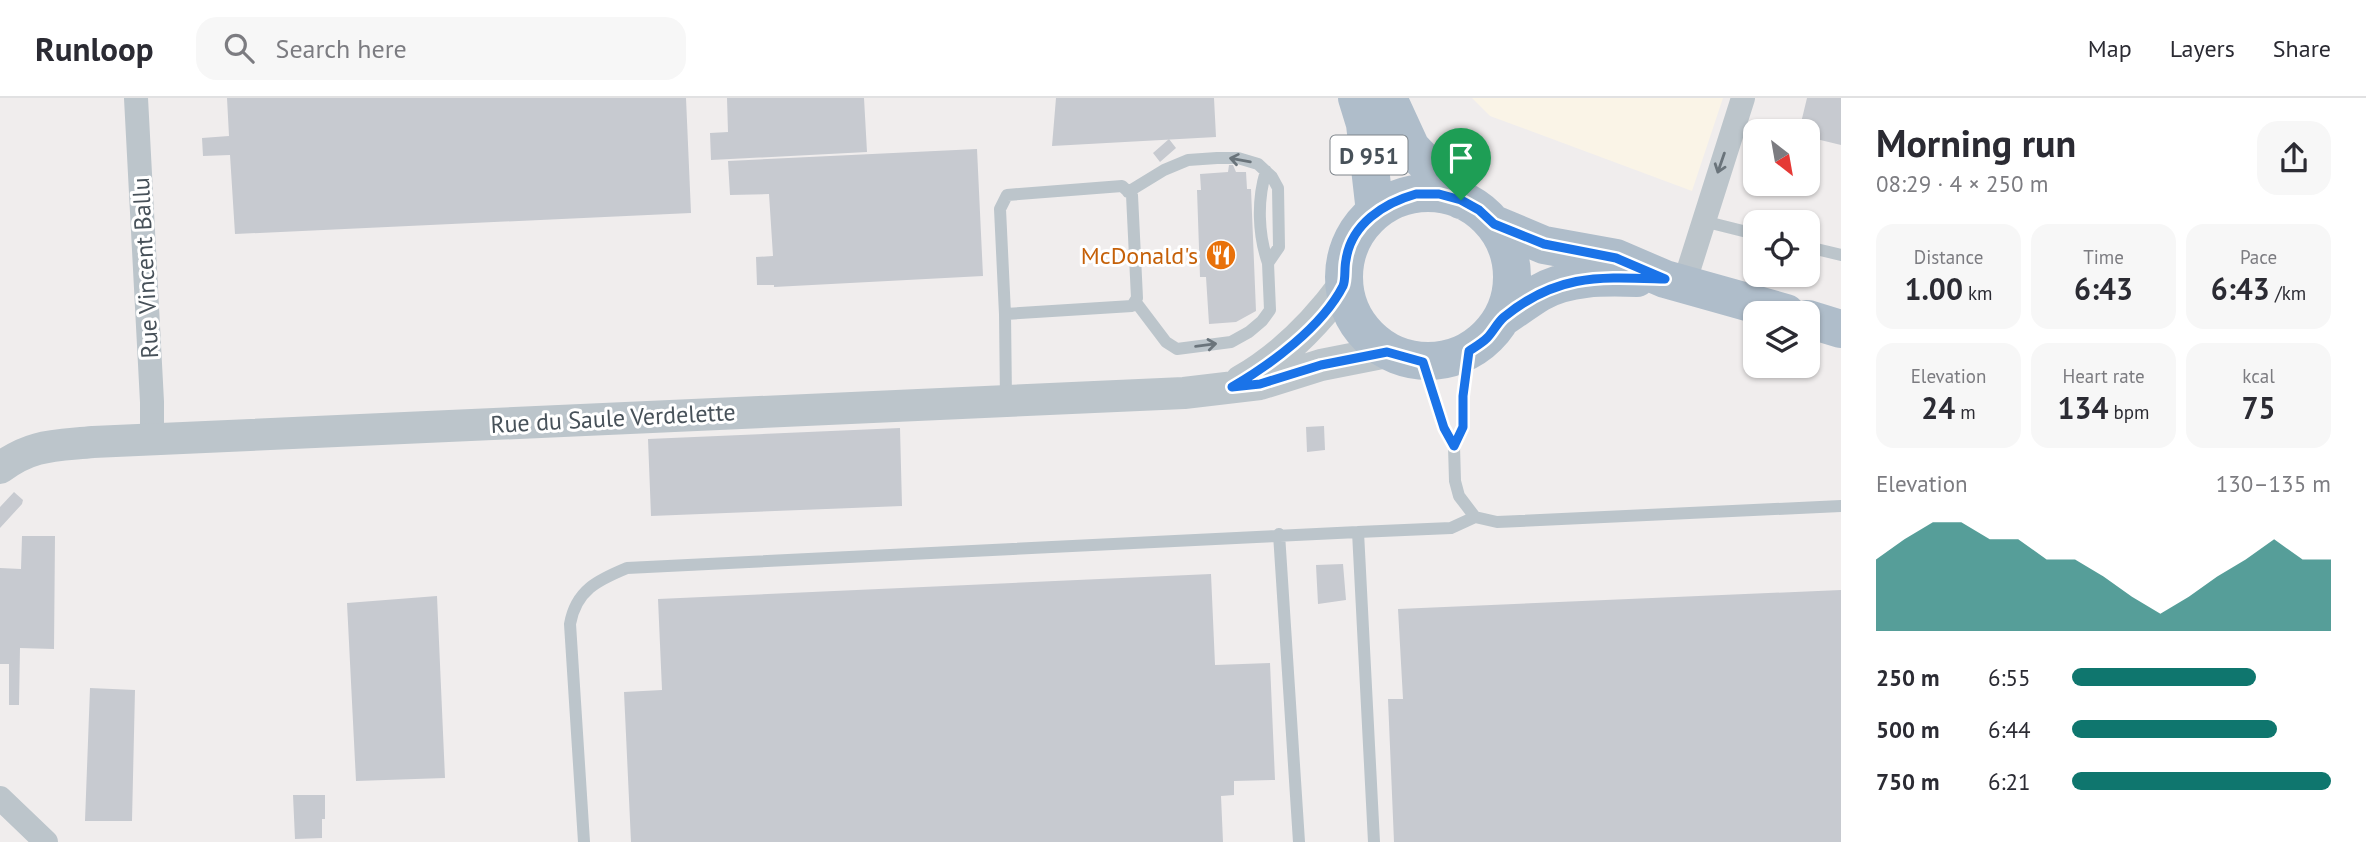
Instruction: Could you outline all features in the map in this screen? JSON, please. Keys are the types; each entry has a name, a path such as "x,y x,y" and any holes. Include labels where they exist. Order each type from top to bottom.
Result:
{"main road":[{"name":"D 951","path":"1357,98 1365,124 1375,212"},
{"name":"D 951","path":"1388,98 1411,148 1461,200"},
{"path":"1416,194 1439,194 1461,200 1479,210 1494,224 1506,245 1512,270 1511,295 1502,318 1486,339 1469,351 1423,362 1387,352 1365,334 1350,311 1344,285 1346,257 1356,233 1375,212 1394,200 1416,194"},
{"path":"1494,224 1544,244 1616,258 1674,282 1743,301"},
{"path":"1502,318 1541,292 1573,281 1602,277 1674,282"},
{"path":"1820,323 1841,329"}],"street":[{"name":"Rue Vincent Ballu","path":"136,98 152,439"},
{"path":"1674,282 1703,221 1743,98"},
{"name":"Rue du Saule Verdelette","path":"1232,387 1252,375 1306,332 1325,312 1344,285"},
{"name":"Rue du Saule Verdelette","path":"0,468 16,456 40,447 152,439 1184,393 1260,384 1333,362 1387,352"},
{"path":"0,798 46,842"}],"lane":[{"path":"1128,192 1164,170 1188,160 1238,158 1258,164 1266,171 1260,191 1262,244 1268,262 1270,310 1262,321 1231,342 1177,349 1166,342 1135,301"},
{"path":"1005,314 1132,306 1137,298 1132,195 1122,186 1007,195 1000,209 1006,401"},
{"path":"1703,221 1743,231"},
{"path":"1820,250 1841,256"},
{"path":"1469,351 1463,396 1463,427 1454,446 1455,481 1466,507 1475,517 1497,522 1841,506"},
{"path":"1423,362 1444,428 1454,446"},
{"path":"584,842 569,624 572,611 582,595 598,580 627,568 1279,534 1451,528 1475,517"},
{"path":"1358,532 1374,842"},
{"path":"1279,534 1298,842"}],"shaded area":[{"path":"1472,98 1723,98 1692,191 1490,116"}],"building":[{"path":"227,98 686,98 691,213 235,234 230,155 203,156 202,138 229,136"},
{"path":"727,98 864,98 867,152 711,160 710,133 728,132"},
{"path":"1056,98 1214,98 1216,137 1052,146"},
{"path":"1807,98 1841,98 1841,145 1820,140 1820,119 1802,119"},
{"path":"1169,139 1176,148 1160,162 1153,153"},
{"path":"977,149 983,276 774,287 757,285 756,257 773,256 769,194 730,195 728,161"},
{"path":"1229,165 1233,165 1236,172 1246,172 1247,189 1251,189 1256,311 1236,322 1209,324 1206,277 1200,277 1197,190 1201,190 1200,174 1228,172"},
{"path":"1324,426 1325,450 1307,452 1306,427"},
{"path":"900,428 902,506 651,516 648,439"},
{"path":"14,492 23,500 22,504 0,528 0,507"},
{"path":"22,536 55,536 54,649 20,648 19,705 9,705 9,664 0,664 0,568 21,569"},
{"path":"1343,564 1346,600 1318,604 1316,565"},
{"path":"1211,574 1215,665 1270,663 1275,780 1234,781 1234,795 1221,796 1223,842 631,842 624,692 662,690 658,599"},
{"path":"1841,590 1841,842 1394,842 1388,699 1403,699 1398,609"},
{"path":"437,596 445,778 356,781 347,603"},
{"path":"90,688 135,690 132,821 85,821"},
{"path":"293,795 325,795 322,838 295,839"}],"place":[{"name":"McDonald's","path":"1221,255"}],"route":[{"path":"1416,194 1439,194 1461,200 1479,210 1494,224 1544,244 1616,258 1665,279 1602,277 1573,281 1541,292 1502,318 1486,339 1469,351 1463,396 1463,427 1454,446 1444,428 1423,362 1387,352 1321,365 1260,384 1232,387 1273,359 1325,312 1344,285 1346,257 1356,233 1375,212 1394,200 1416,194"}]}
